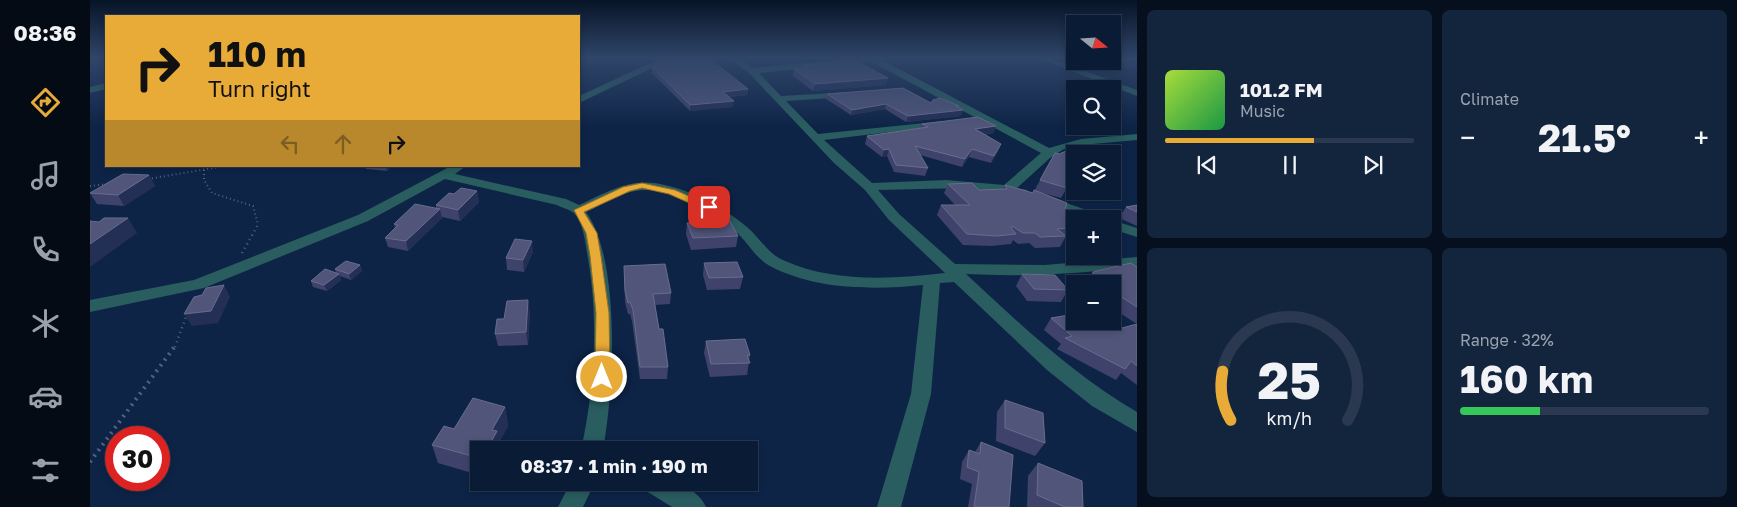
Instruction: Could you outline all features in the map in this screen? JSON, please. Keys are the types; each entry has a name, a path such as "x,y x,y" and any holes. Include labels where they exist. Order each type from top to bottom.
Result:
{"street":[{"path":"580,100 618,81"},
{"path":"761,81 838,161 869,187 894,217 1054,365 1099,400 1137,423"},
{"path":"915,81 1049,153"},
{"path":"1103,81 1137,93"},
{"path":"90,90 105,86"},
{"path":"907,88 925,86"},
{"path":"779,99 861,93"},
{"path":"966,120 984,118"},
{"path":"816,137 865,134 948,122"},
{"path":"1007,189 1017,183 1049,153 1065,146 1137,137"},
{"path":"90,306 198,284 231,272 363,218 458,167"},
{"path":"444,175 561,202 579,210 592,233 602,313 602,377 596,441"},
{"path":"869,187 958,184 1007,189 1071,210"},
{"path":"579,210 626,189 642,186 656,187 709,207 729,219 768,258 783,266 851,283 908,283 932,280 955,273 1031,271 1096,267 1137,262"},
{"path":"1121,227 1137,233"},
{"path":"889,507 921,394 932,280"},
{"path":"570,507 579,491"},
{"path":"666,491 694,507"}],"path":[{"path":"146,179 220,167"},
{"path":"204,170 202,181 206,189 219,197 253,206 259,222 231,272"},
{"path":"90,186 108,184"},
{"path":"90,462 173,351 198,284"}],"building":[{"path":"666,81 737,81 748,89 723,92 734,101 690,105"},
{"path":"810,81 856,81 815,84"},
{"path":"903,88 931,103 933,100 940,98 959,106 956,106 963,110 908,116 886,104 852,110 827,94"},
{"path":"978,117 996,126 975,129 1001,144 994,156 972,149 965,159 915,146 928,168 896,165 889,149 884,150 867,136 928,127 922,124"},
{"path":"1066,151 1066,188 1040,180 1055,153 1059,154"},
{"path":"123,174 149,175 118,195 90,193"},
{"path":"972,183 979,190 1007,189 1005,185 1033,193 1034,190 1067,203 1065,209 1066,228 1057,229 1066,236 1040,237 1035,233 1023,233 1012,226 1011,228 1016,234 996,236 967,234 941,205 970,205 948,184"},
{"path":"461,188 477,191 458,210 436,205 449,193 454,194"},
{"path":"415,204 440,209 406,241 385,238 398,225 394,224"},
{"path":"1137,205 1137,212 1126,207"},
{"path":"104,218 128,218 90,244 90,221 99,222"},
{"path":"730,221 738,236 693,238 687,223"},
{"path":"515,239 532,241 523,260 506,258"},
{"path":"346,261 360,265 349,274 335,269"},
{"path":"737,262 743,277 709,278 704,263"},
{"path":"1131,263 1137,267 1137,307 1121,297 1121,275 1093,275 1093,272"},
{"path":"665,264 671,293 653,294 659,329 663,329 668,367 640,367 633,310 630,302 628,303 625,291 624,266"},
{"path":"325,269 339,274 324,285 311,281"},
{"path":"1022,274 1055,275 1066,288 1066,290 1034,289"},
{"path":"224,285 211,311 184,314 194,297 202,295 206,288"},
{"path":"528,300 526,332 495,334 497,319 504,319 507,301"},
{"path":"1066,316 1066,330 1121,330 1121,327 1137,324 1137,366 1131,361 1125,369 1065,338 1072,336 1051,318"},
{"path":"745,339 750,355 747,356 750,363 711,364 706,341"},
{"path":"473,398 505,407 492,430 497,431 492,441 470,441 470,456 432,445 444,426 454,429"},
{"path":"1005,400 1043,413 1045,443 1005,428"},
{"path":"981,442 1013,455 1009,507 974,507 979,472 967,467 969,450 980,454"},
{"path":"1038,463 1082,481 1083,507 1065,507 1037,495"}],"route":[{"path":"602,377 602,313 596,256 592,233 579,210 626,189 642,186 656,187 672,192 709,207"}]}
